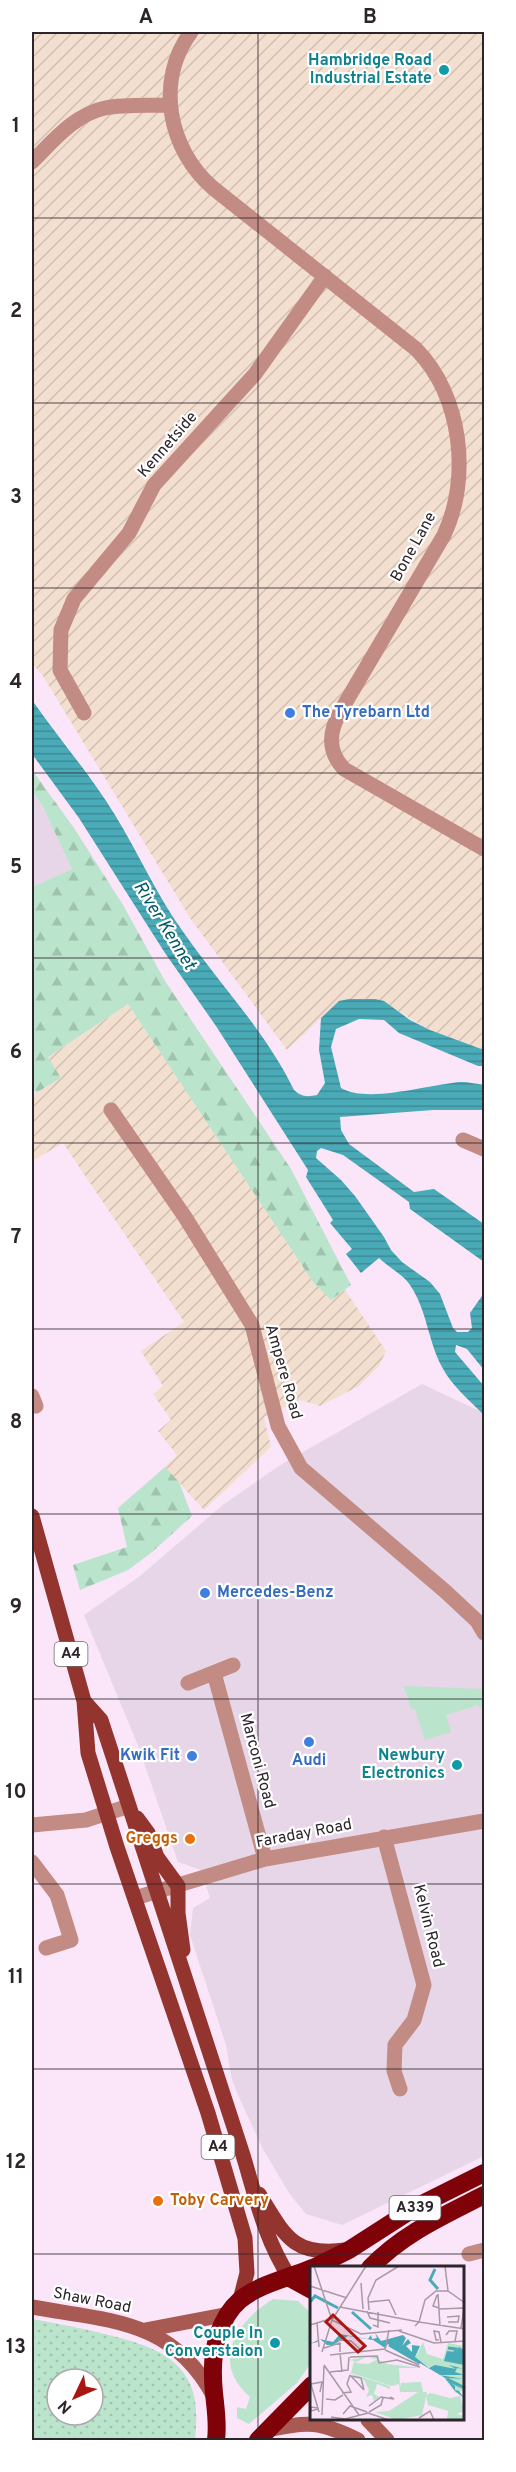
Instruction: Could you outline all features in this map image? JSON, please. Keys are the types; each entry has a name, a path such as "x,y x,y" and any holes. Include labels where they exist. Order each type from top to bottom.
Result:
{"highway":[{"name":"A339","path":"316,2266 349,2250 416,2207 484,2173"},
{"name":"A339","path":"372,2266 389,2249 414,2231 484,2195"},
{"name":"A339","path":"235,2307 267,2286 310,2269"},
{"path":"290,2278 310,2289"},
{"path":"216,2440 218,2427 214,2397 213,2356 220,2329 235,2307"},
{"path":"262,2435 310,2387"}],"main road":[{"name":"A4","path":"32,1516 35,1538 84,1701 88,1753 208,2114 245,2238 248,2273 235,2307"},
{"name":"A4","path":"84,1701 101,1720 251,2181 268,2240 290,2278"},
{"path":"129,1806 148,1833 157,1857 178,1886 178,1913 190,1993"},
{"path":"251,2181 293,2243 318,2252 349,2250"},
{"name":"Shaw Road","path":"32,2307 145,2330 173,2345 183,2354 201,2375 214,2397"},
{"name":"Shaw Road","path":"145,2330 235,2307"},
{"path":"369,2421 387,2440"},
{"path":"262,2435 291,2425 318,2424 357,2440"}],"street":[{"name":"Bone Lane","path":"191,32 175,61 170,85 170,105 180,145 191,164 204,180 416,349 429,364 447,400 455,427 460,471 456,503 449,523 340,712 331,730 332,748 344,769 484,849"},
{"path":"32,162 60,135 87,114 105,108 170,105"},
{"name":"Kennetside","path":"84,713 60,670 61,630 74,599 129,533 154,486 255,374 325,276"},
{"name":"Ampere Road","path":"111,1110 185,1217 252,1325 278,1426 301,1468 446,1592 477,1621 484,1633"},
{"path":"463,1140 484,1149"},
{"path":"188,1683 233,1665"},
{"name":"Marconi Road","path":"214,1673 265,1859"},
{"path":"32,1825 86,1820 129,1806"},
{"name":"Faraday Road","path":"135,1898 265,1859 484,1821"},
{"name":"Kelvin Road","path":"384,1837 424,1985 414,2020 395,2045 394,2071 400,2089"},
{"path":"32,1862 57,1895 70,1940 46,1948"},
{"path":"469,2254 484,2250"}],"shaded area":[{"path":"32,32 484,32 484,1050 430,1030 398,1011 339,1001 287,1050 190,918 43,676 32,663"},
{"path":"32,791 43,807 72,869 32,887"},
{"path":"128,1004 313,1282 331,1299 345,1290 386,1351 379,1366 359,1386 320,1406 300,1400 264,1417 271,1447 204,1510 165,1467 177,1455 158,1431 171,1420 153,1394 163,1386 141,1351 184,1322 63,1143 32,1161 32,1096 61,1078 48,1057"},
{"path":"422,1384 484,1413 484,2156 342,2225 306,2214 289,2193 263,2149 238,2095 232,2080 226,2045 190,1935 193,1908 210,1898 201,1870 178,1862 139,1748 84,1615 140,1576 224,1504 282,1464"}],"green space":[{"path":"32,770 74,828 123,905 165,981 291,1169 351,1285 331,1300 313,1282 128,1004 48,1057 61,1078 36,1093 32,1087 32,887 72,869 43,807 32,791"},
{"path":"165,1467 179,1482 192,1516 151,1553 128,1570 80,1590 73,1565 127,1547 118,1508"},
{"path":"404,1686 484,1689 484,1707 480,1708 478,1705 446,1715 451,1732 425,1740 415,1709 411,1709"},
{"path":"273,2299 298,2301 310,2312 310,2362 297,2383 249,2424 237,2418 237,2407 246,2409 250,2397 238,2384 230,2357 239,2331 260,2308"},
{"path":"32,2319 103,2333 134,2342 168,2358 180,2368 189,2381 197,2417 195,2440 32,2440"}],"water":[{"name":"River Kennet","path":"32,700 105,800 174,919 257,1029 294,1090 305,1096 317,1095 325,1083 319,1050 321,1018 339,1001 375,999 384,1001 410,1020 430,1030 484,1050 484,1066 478,1066 399,1033 384,1020 359,1019 336,1029 331,1047 341,1088 353,1092 383,1094 461,1082 484,1085 484,1110 433,1110 340,1117 341,1130 349,1144 414,1192 434,1189 484,1224 484,1262 410,1209 409,1202 343,1155 321,1148 317,1151 316,1158 355,1196 391,1250 402,1262 430,1282 440,1294 453,1328 457,1332 468,1332 472,1328 470,1313 484,1293 484,1370 467,1349 456,1345 455,1352 484,1386 484,1415 446,1374 433,1347 416,1295 407,1281 379,1258 361,1273 346,1254 352,1249 330,1223 333,1220 306,1177 308,1170 79,818 32,754"}],"place":[{"name":"Hambridge Road Industrial Estate","path":"444,70"},
{"name":"The Tyrebarn Ltd","path":"290,713"},
{"name":"Mercedes-Benz","path":"205,1593"},
{"name":"Audi","path":"309,1742"},
{"name":"Kwik Fit","path":"192,1756"},
{"name":"Newbury Electronics","path":"457,1765"},
{"name":"Greggs","path":"190,1839"},
{"name":"Toby Carvery","path":"158,2201"},
{"name":"Couple In Converstaion","path":"275,2343"}]}
